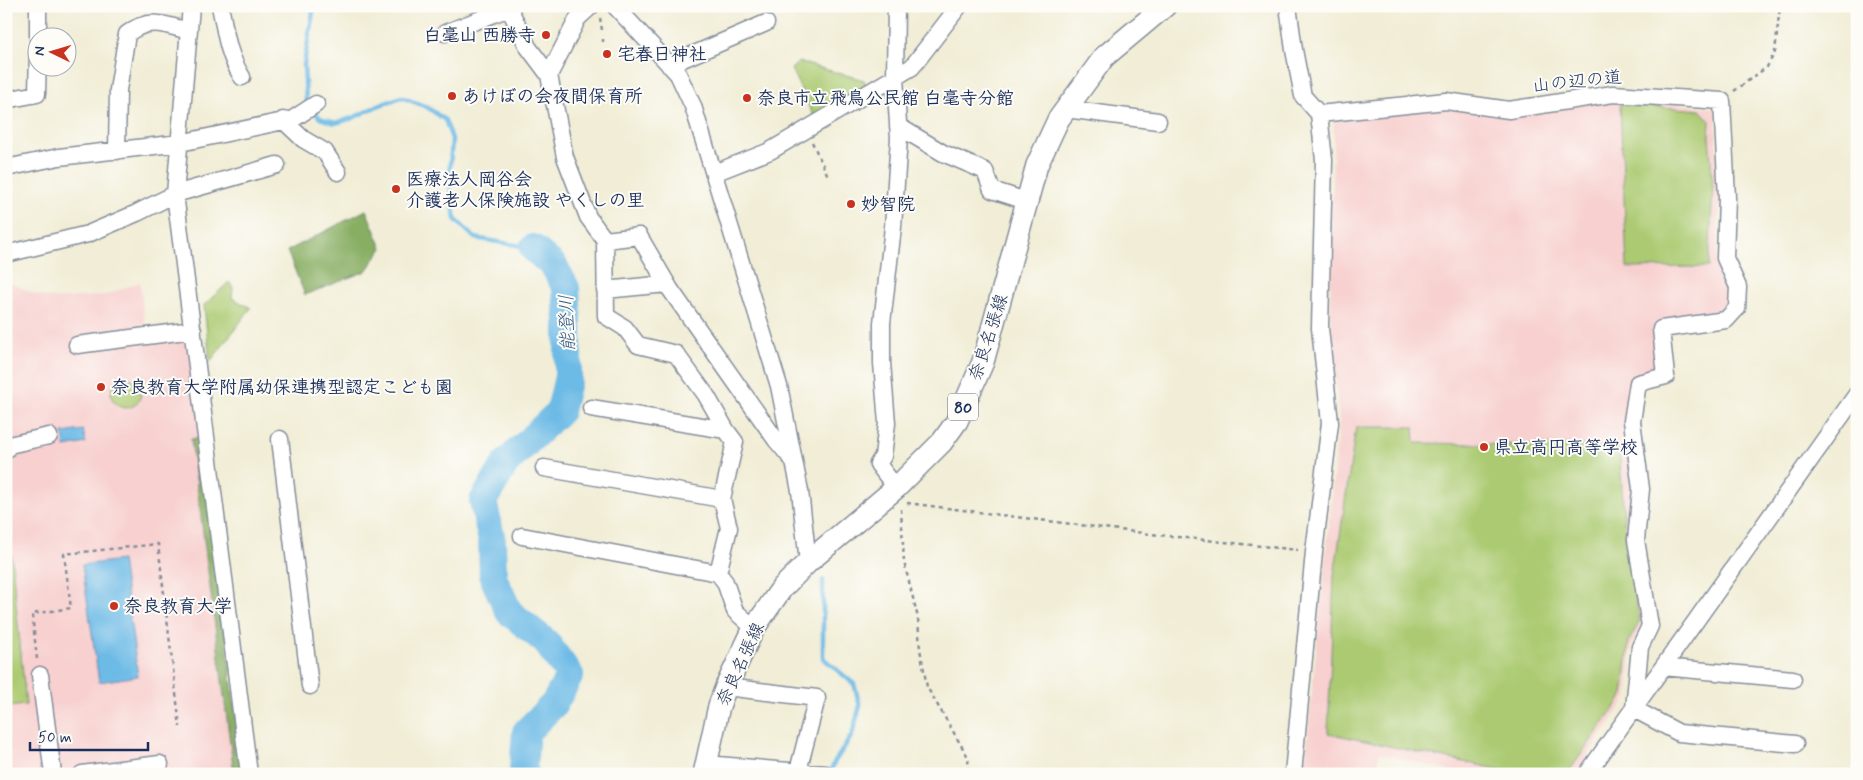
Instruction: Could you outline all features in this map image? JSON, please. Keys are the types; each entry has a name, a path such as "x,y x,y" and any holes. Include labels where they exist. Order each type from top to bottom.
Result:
{"main road":[{"name":"奈良名張線","path":"704,769 719,706 726,687 754,628 782,588 808,562 898,495 957,421 983,362 1037,165 1058,120 1104,57 1165,6"}],"street":[{"path":"38,6 38,28"},
{"path":"191,6 175,194 249,774"},
{"path":"220,6 227,46 234,65 242,77"},
{"path":"615,6 678,74 692,106 780,386 800,491 808,562"},
{"path":"896,6 895,78 899,138 882,323 882,363 887,423 884,456 878,464 898,495"},
{"path":"714,173 770,151 912,67 959,6"},
{"path":"1288,6 1303,96 1319,114 1324,160 1320,328 1330,423 1314,552 1293,774"},
{"path":"445,33 508,7 528,47 549,75 565,157 588,217 605,240 606,316 625,328 638,344 676,354 706,395 726,430 736,442 722,499 729,528 718,573"},
{"path":"549,75 578,18 596,12"},
{"path":"117,151 118,90 127,34 138,25 161,23 188,31"},
{"path":"669,65 766,23"},
{"path":"6,100 37,94 37,78"},
{"name":"山の辺の道","path":"1319,114 1446,101 1509,110 1613,94 1722,101"},
{"path":"1634,709 1640,647 1650,626 1636,540 1641,489 1632,421 1638,383 1666,376 1661,329 1726,320 1737,308 1738,287 1725,258 1727,198 1722,101"},
{"path":"6,168 60,157 180,143 288,120 316,104"},
{"path":"1066,109 1158,120"},
{"path":"288,120 303,139 325,152 338,172"},
{"path":"898,126 943,153 985,171 992,190 1026,201"},
{"path":"6,254 88,234 175,194 278,165"},
{"path":"605,240 639,236 667,284 776,440 793,461"},
{"path":"605,290 667,284"},
{"path":"77,345 193,330"},
{"path":"1587,774 1857,394"},
{"path":"591,408 726,430"},
{"path":"6,450 9,445 49,436"},
{"path":"280,440 310,686"},
{"path":"544,468 722,499"},
{"path":"522,536 718,573 725,582 735,611 754,628"},
{"path":"1663,666 1793,679"},
{"path":"40,674 52,774"},
{"path":"726,687 817,698 798,771"},
{"path":"1634,709 1679,733 1795,744"},
{"path":"82,774 160,764"},
{"path":"704,769 821,773"}],"path":[{"path":"1722,101 1767,67 1775,52 1780,6"},
{"path":"596,12 602,30"},
{"path":"806,130 828,176"},
{"path":"969,774 968,757 927,687 920,648 918,618 904,562 898,495 1150,534 1314,552"},
{"path":"40,674 32,614 71,608 64,554 158,544 180,727"}],"shaded area":[{"name":"県立高円高等学校","path":"1613,99 1717,108 1716,140 1720,197 1716,264 1727,295 1726,305 1717,316 1654,327 1658,372 1633,381 1631,541 1645,621 1632,644 1627,697 1575,774 1463,774 1379,753 1376,774 1304,774 1339,422 1330,307 1334,117 1461,107"},
{"name":"奈良教育大学","path":"6,281 37,295 59,299 106,295 140,282 146,336 188,330 243,774 6,774"}],"green space":[{"path":"799,62 864,80 867,87 814,117 791,69"},
{"path":"1620,104 1700,110 1710,121 1709,137 1713,186 1709,267 1627,268"},
{"path":"366,210 382,248 366,271 305,295 287,251"},
{"path":"229,282 233,287 232,298 251,308 210,362 204,305"},
{"path":"126,378 137,382 141,393 137,404 126,408 115,404 111,393 115,382"},
{"path":"1356,427 1414,427 1415,443 1619,446 1626,546 1640,621 1629,641 1623,696 1567,774 1520,774 1328,733 1334,576"},
{"path":"202,438 243,774 234,774 191,439"},
{"path":"6,502 26,705 6,707"}],"water":[{"path":"83,430 86,443 65,447 63,433"},
{"path":"122,560 138,676 99,682 82,565"}],"waterway":[{"name":"能登川","path":"314,6 304,64 306,100 320,118 335,123 353,118 401,97 427,107 445,120 452,139 449,180 455,219 475,238 533,248"},
{"name":"能登川","path":"526,774 523,770 526,732 554,704 570,675 546,642 509,612 493,577 492,541 483,501 506,463 560,411 568,377 566,288 554,266 533,248"},
{"path":"823,580 823,658 854,684 860,706 852,735 834,763 830,774"}],"place":[{"name":"白毫山 西勝寺","path":"546,35"},
{"name":"宅春日神社","path":"607,54"},
{"name":"あけぼの会夜間保育所","path":"452,96"},
{"name":"奈良市立飛鳥公民館 白毫寺分館","path":"747,98"},
{"name":"医療法人岡谷会 介護老人保険施設 やくしの里","path":"396,189"},
{"name":"妙智院","path":"851,204"},
{"name":"奈良教育大学附属幼保連携型認定こども園","path":"101,387"},
{"name":"県立高円高等学校","path":"1484,447"},
{"name":"奈良教育大学","path":"114,606"}]}
